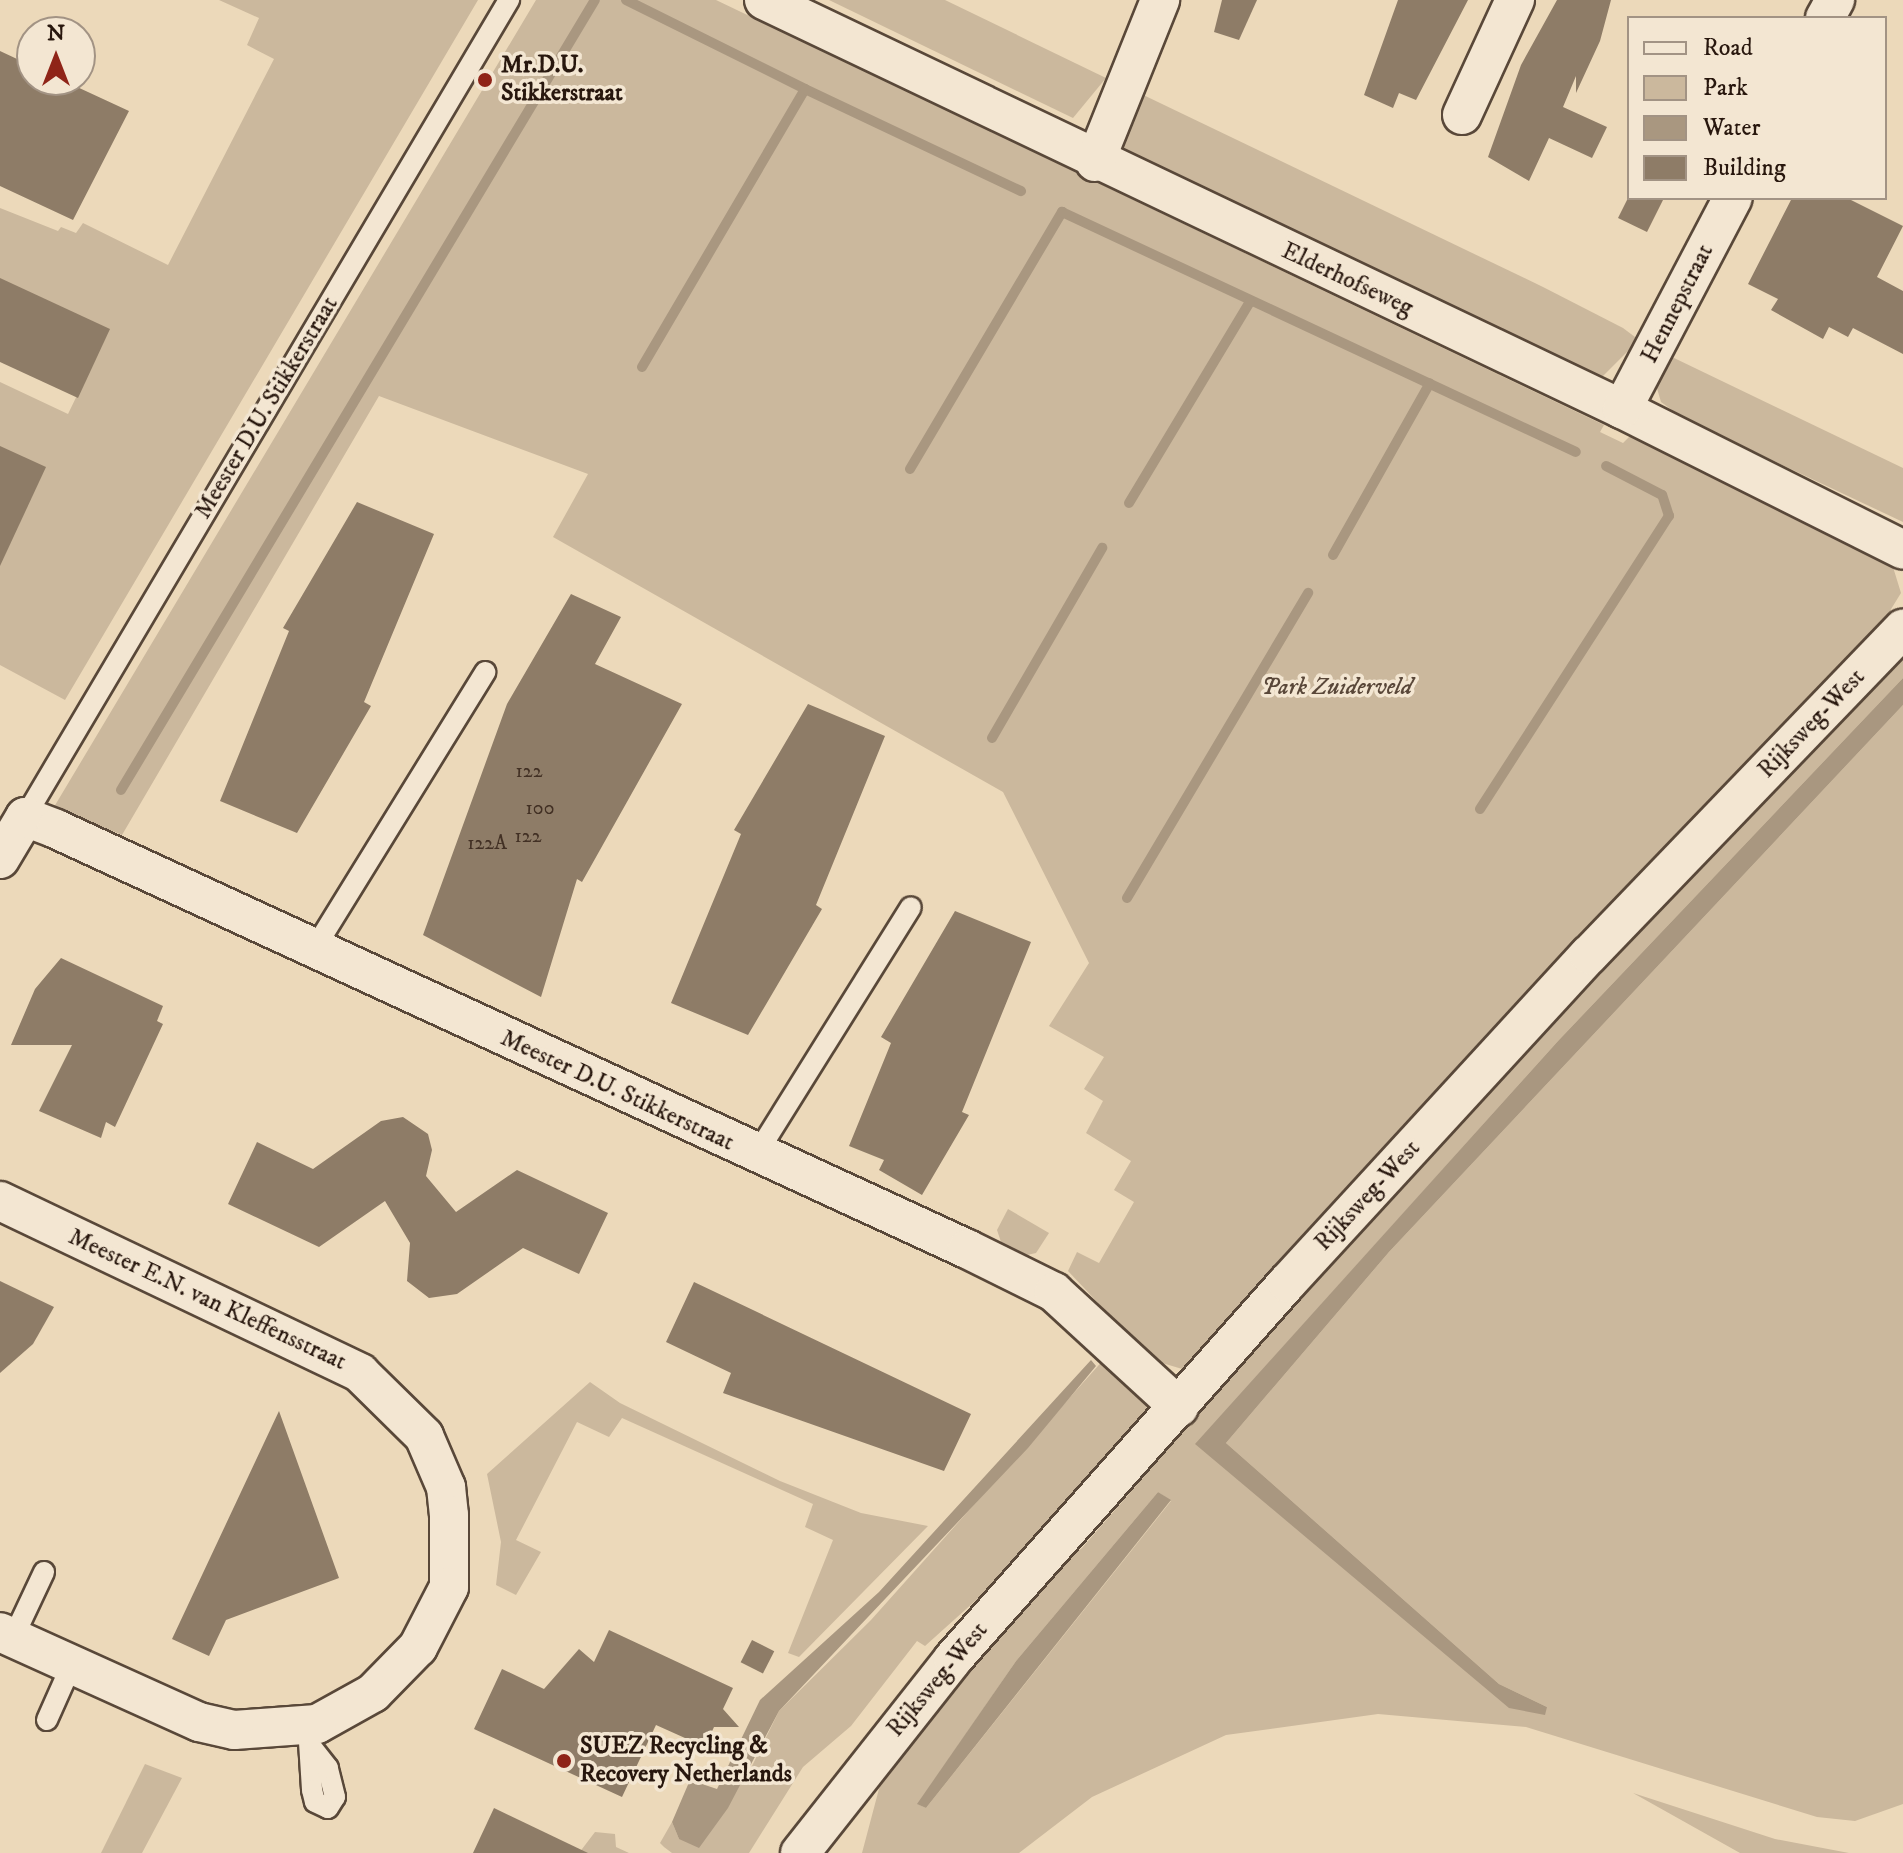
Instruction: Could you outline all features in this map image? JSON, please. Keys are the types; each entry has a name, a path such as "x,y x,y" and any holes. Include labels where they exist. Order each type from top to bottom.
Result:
{"street":[{"path":"1095,162 1160,0"},
{"path":"1462,115 1515,0"},
{"name":"Elderhofseweg","path":"783,4 1095,162 1622,409 1903,550"},
{"name":"Hennepstraat","path":"1622,409 1732,200"},
{"name":"Rijksweg-West","path":"800,1853 953,1659 1179,1407 1578,967 1903,629"},
{"name":"Meester D.U. Stikkerstraat","path":"0,859 25,817 1040,1284 1134,1360 1179,1407"},
{"name":"Meester E.N. van Kleffensstraat","path":"0,1201 341,1363 424,1436 446,1487 449,1587 418,1647 373,1693 310,1738 234,1730 199,1722 6,1635"},
{"name":"Rijksweg-West","path":"829,1853 856,1783"}],"lane":[{"name":"Meester D.U. Stikkerstraat","path":"25,817 509,0"},
{"path":"313,951 485,672"},
{"path":"756,1155 911,907"},
{"path":"6,1635 44,1572"},
{"path":"47,1720 71,1666"}],"green space":[{"path":"219,0 478,0 65,700 0,665 0,382 68,414 100,348 0,297 0,208 58,231 61,227 76,233 83,223 168,265 274,59 247,45 259,18"},
{"name":"Park Zuiderveld","path":"536,0 716,0 1604,425 1600,432 1623,443 1630,436 1882,555 1893,567 1901,593 1888,614 1327,1208 1189,1371 1152,1360 1068,1271 1077,1252 1099,1263 1134,1202 1114,1190 1131,1161 1086,1133 1103,1101 1084,1089 1104,1057 1049,1026 1089,963 1003,792 553,537 588,474 379,396 122,835 54,807"},
{"path":"829,0 945,0 1106,78 1073,118"},
{"path":"1135,91 1543,287 1623,328 1635,337 1634,345 1601,378 1190,183 1112,142"},
{"path":"1672,357 1903,468 1903,522 1683,418 1661,402 1656,385"},
{"path":"1903,650 1903,678 1558,1041 1196,1444 1509,1707 1547,1707 1499,1684 1226,1443 1389,1252 1903,705 1903,1804 1855,1821 1817,1817 1526,1727 1378,1714 1226,1735 1092,1797 1019,1853 862,1853 884,1770 1051,1571 1082,1548 1379,1206","holes":["1158,1492 1171,1501 926,1808 918,1804 1016,1661"]},
{"path":"1008,1209 1049,1233 1036,1253 1018,1257 1003,1248 997,1230"},
{"path":"1106,1357 1146,1402 1147,1415 1014,1566 925,1646 917,1641 851,1726 803,1767 749,1853 672,1853 664,1847 660,1843 672,1822 679,1839 751,1768 779,1711 871,1620"},
{"path":"590,1382 620,1403 780,1481 861,1513 928,1526 799,1657 788,1653 833,1540 805,1527 813,1504 622,1418 609,1437 577,1422 516,1540 541,1552 516,1595 496,1585 501,1542 487,1474"},
{"path":"145,1764 182,1778 142,1853 101,1853"},
{"path":"1633,1793 1775,1839 1849,1853 1740,1853"},
{"path":"595,1832 615,1834 616,1847 629,1853 579,1853"}],"water":[{"path":"1903,678 1903,705 1389,1252 1226,1443 1499,1684 1547,1707 1545,1715 1509,1708 1195,1444 1558,1041"},
{"path":"1091,1360 1096,1366 1028,1448 779,1711 728,1808 699,1848 679,1839 672,1822 690,1780 717,1789 760,1700 879,1592"},
{"path":"1158,1492 1171,1500 926,1808 917,1804 1016,1661"}],"building":[{"path":"1222,0 1257,0 1239,40 1214,32"},
{"path":"1398,0 1468,0 1416,100 1399,93 1393,108 1364,95"},
{"path":"1557,0 1611,0 1600,41 1576,93 1576,76 1563,107 1607,127 1592,158 1549,138 1529,181 1488,157 1521,65"},
{"path":"0,51 16,58 16,96 96,96 129,111 73,220 0,186"},
{"path":"1627,200 1663,200 1647,232 1618,218"},
{"path":"1791,200 1851,200 1903,226 1877,277 1903,291 1903,354 1853,328 1848,337 1829,327 1823,339 1771,310 1778,299 1748,284"},
{"path":"0,278 110,329 78,398 0,362"},
{"path":"0,446 46,467 0,566"},
{"path":"357,502 434,534 364,702 371,706 297,833 220,801 289,631 283,628"},
{"path":"571,594 621,617 595,664 682,704 582,882 577,879 541,997 423,935 507,704"},
{"path":"808,704 885,736 816,905 822,909 748,1035 671,1003 741,834 734,830"},
{"path":"955,911 1031,942 962,1112 969,1115 922,1195 879,1170 884,1160 849,1146 891,1043 881,1037"},
{"path":"61,958 163,1006 157,1021 163,1024 115,1127 106,1122 101,1138 39,1111 72,1045 11,1045 35,989"},
{"path":"403,1117 428,1134 432,1150 426,1176 456,1212 517,1170 608,1213 579,1274 523,1248 457,1294 429,1298 407,1281 410,1243 385,1201 319,1247 228,1204 257,1142 313,1169 381,1121"},
{"path":"0,1281 54,1307 33,1344 0,1373"},
{"path":"694,1282 971,1414 944,1471 723,1393 731,1373 666,1342"},
{"path":"279,1411 339,1578 226,1620 209,1656 172,1639"},
{"path":"609,1630 733,1688 723,1709 739,1727 714,1727 705,1747 656,1725 622,1797 474,1729 502,1669 544,1689 579,1649 594,1662"},
{"path":"752,1640 774,1651 763,1674 741,1662"},
{"path":"494,1808 588,1853 473,1853"}],"waterway":[{"path":"121,790 595,0"},
{"path":"626,0 805,89"},
{"path":"642,367 805,89 1021,191"},
{"path":"910,469 1062,212 1576,452"},
{"path":"1129,503 1250,302"},
{"path":"1333,555 1430,383"},
{"path":"1480,809 1669,516 1662,495 1606,466"},
{"path":"992,738 1102,548"},
{"path":"1127,898 1308,593"}],"place":[{"name":"Mr.D.U. Stikkerstraat","path":"485,80"},
{"name":"SUEZ Recycling & Recovery Netherlands","path":"564,1761"}]}
